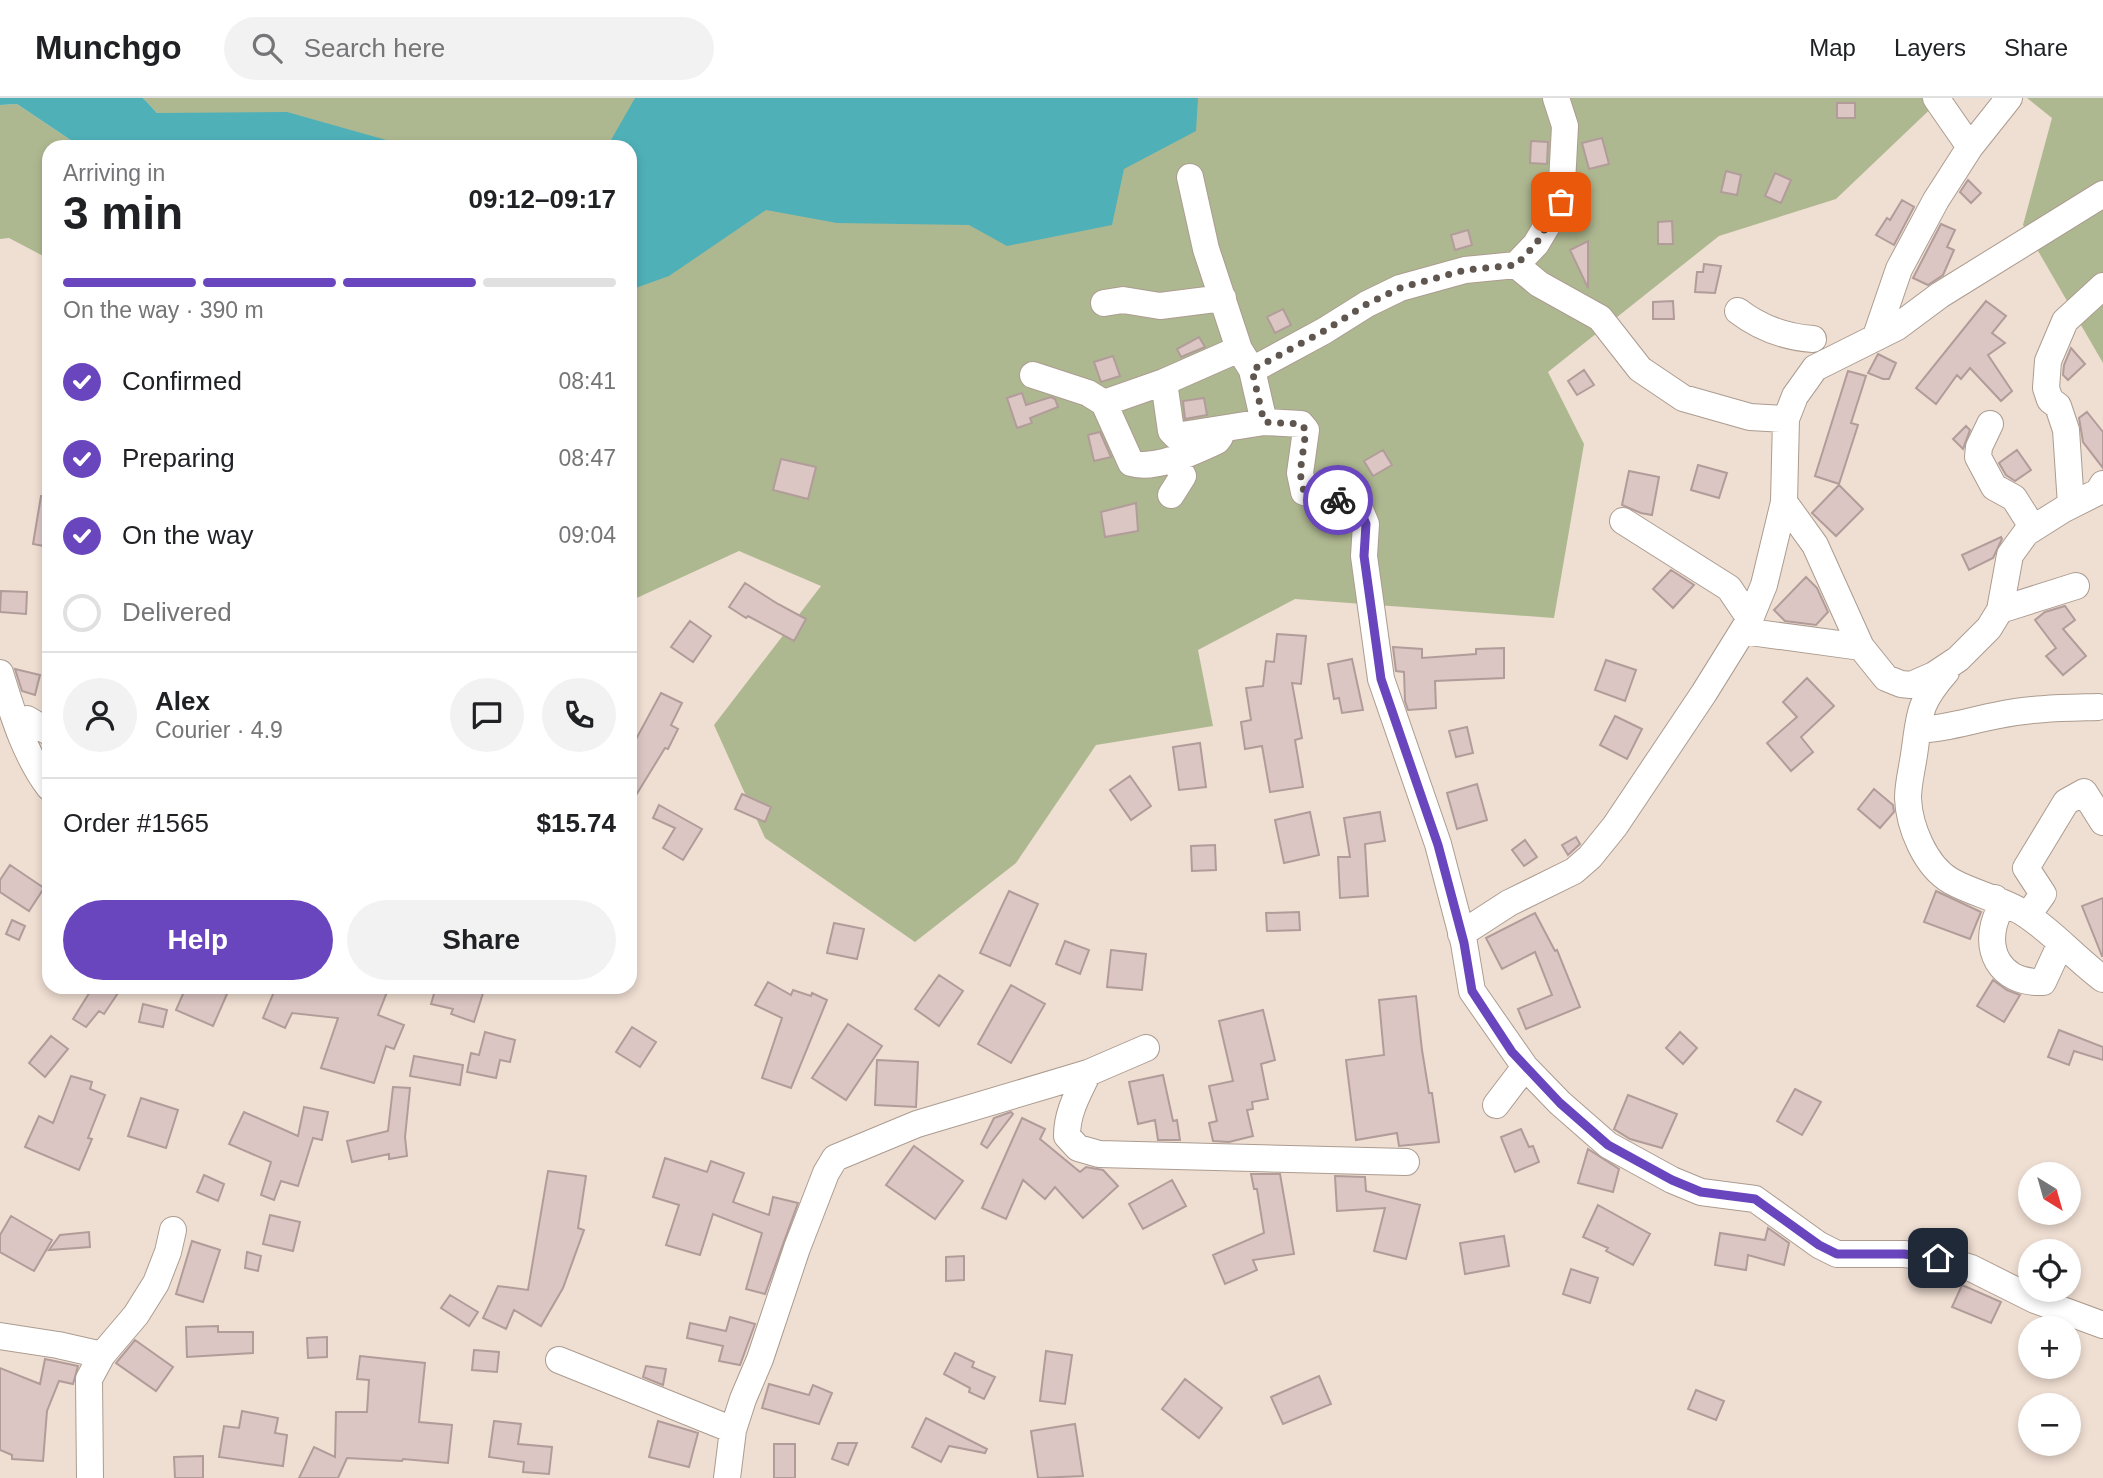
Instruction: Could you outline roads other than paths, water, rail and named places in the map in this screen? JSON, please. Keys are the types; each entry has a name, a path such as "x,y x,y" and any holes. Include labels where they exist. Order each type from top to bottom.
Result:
{"street":[{"path":"1104,403 1324,331 1367,304 1400,288 1465,270 1516,265 1536,244 1561,202 1565,126 1556,98"},
{"path":"1936,98 1970,147"},
{"path":"1876,336 1899,269 1936,200 1970,147 2009,98"},
{"path":"1190,177 1206,249 1264,422"},
{"path":"1461,934 1509,903 1574,871 1590,857 1639,794 1746,625 1764,585 1784,502 1786,419 1795,396 1815,368 1897,327 1940,295 2103,194"},
{"path":"1516,265 1539,285 1600,318 1640,369 1683,398 1750,417 1786,419"},
{"path":"2071,505 2066,430 2058,406 2050,400 2046,388 2048,361 2065,321 2103,286"},
{"path":"1104,303 1124,300 1160,306 1223,298"},
{"path":"1738,311 1751,321 1776,332 1814,339"},
{"path":"1033,375 1088,393 1104,403 1132,463 1142,466 1178,457 1217,441 1228,427"},
{"path":"1164,382 1171,430 1176,436 1264,422 1301,424 1306,430 1300,473 1304,492 1358,505 1363,513 1366,524 1364,556 1381,679 1438,845 1461,934 1472,991 1525,1067 1560,1103 1608,1145 1672,1180 1701,1192 1755,1199 1819,1245 1837,1254 1904,1254 1938,1258 1971,1268 2035,1300 2103,1325"},
{"path":"1990,424 1979,447 1978,457 1994,486 2014,498 2033,528"},
{"path":"1171,495 1182,476 1178,457"},
{"path":"2101,489 2033,528 2015,544 2010,555 2000,610 1989,628 1937,682 1925,699 1918,722 1908,796 1910,817 1922,847 1936,868 1950,881 1995,898 2028,915 2103,979"},
{"path":"1784,502 1815,545 1861,647 1918,722 1938,729 2000,714 2040,708 2098,707"},
{"path":"1623,521 1729,588 1746,625"},
{"path":"2000,610 2076,586"},
{"path":"1746,625 1861,647"},
{"path":"1886,678 1911,685 1934,676 1958,659"},
{"path":"0,673 16,722 42,777"},
{"path":"16,722 27,719 42,728"},
{"path":"2028,915 2043,894 2026,868 2066,802 2084,792 2103,822"},
{"path":"1995,898 1999,911 1992,926 1992,953 2001,968 2034,983 2043,982 2061,943"},
{"path":"727,1478 733,1430 778,1309 797,1248 826,1172 835,1158 918,1124 1088,1073 1146,1048"},
{"path":"1496,1105 1525,1067"},
{"path":"1088,1073 1069,1112 1067,1136 1078,1148 1099,1154 1406,1162"},
{"path":"90,1478 89,1379 102,1355 136,1315 156,1283 173,1230"},
{"path":"0,1336 102,1355"},
{"path":"559,1360 733,1430"}],"water":[{"path":"0,98 143,98 157,113 287,112 386,140 71,140 17,104 0,105"},
{"path":"635,98 1198,98 1196,131 1124,169 1112,225 1007,246 969,225 837,223 766,210 669,276 637,287 637,140 611,140"}]}
